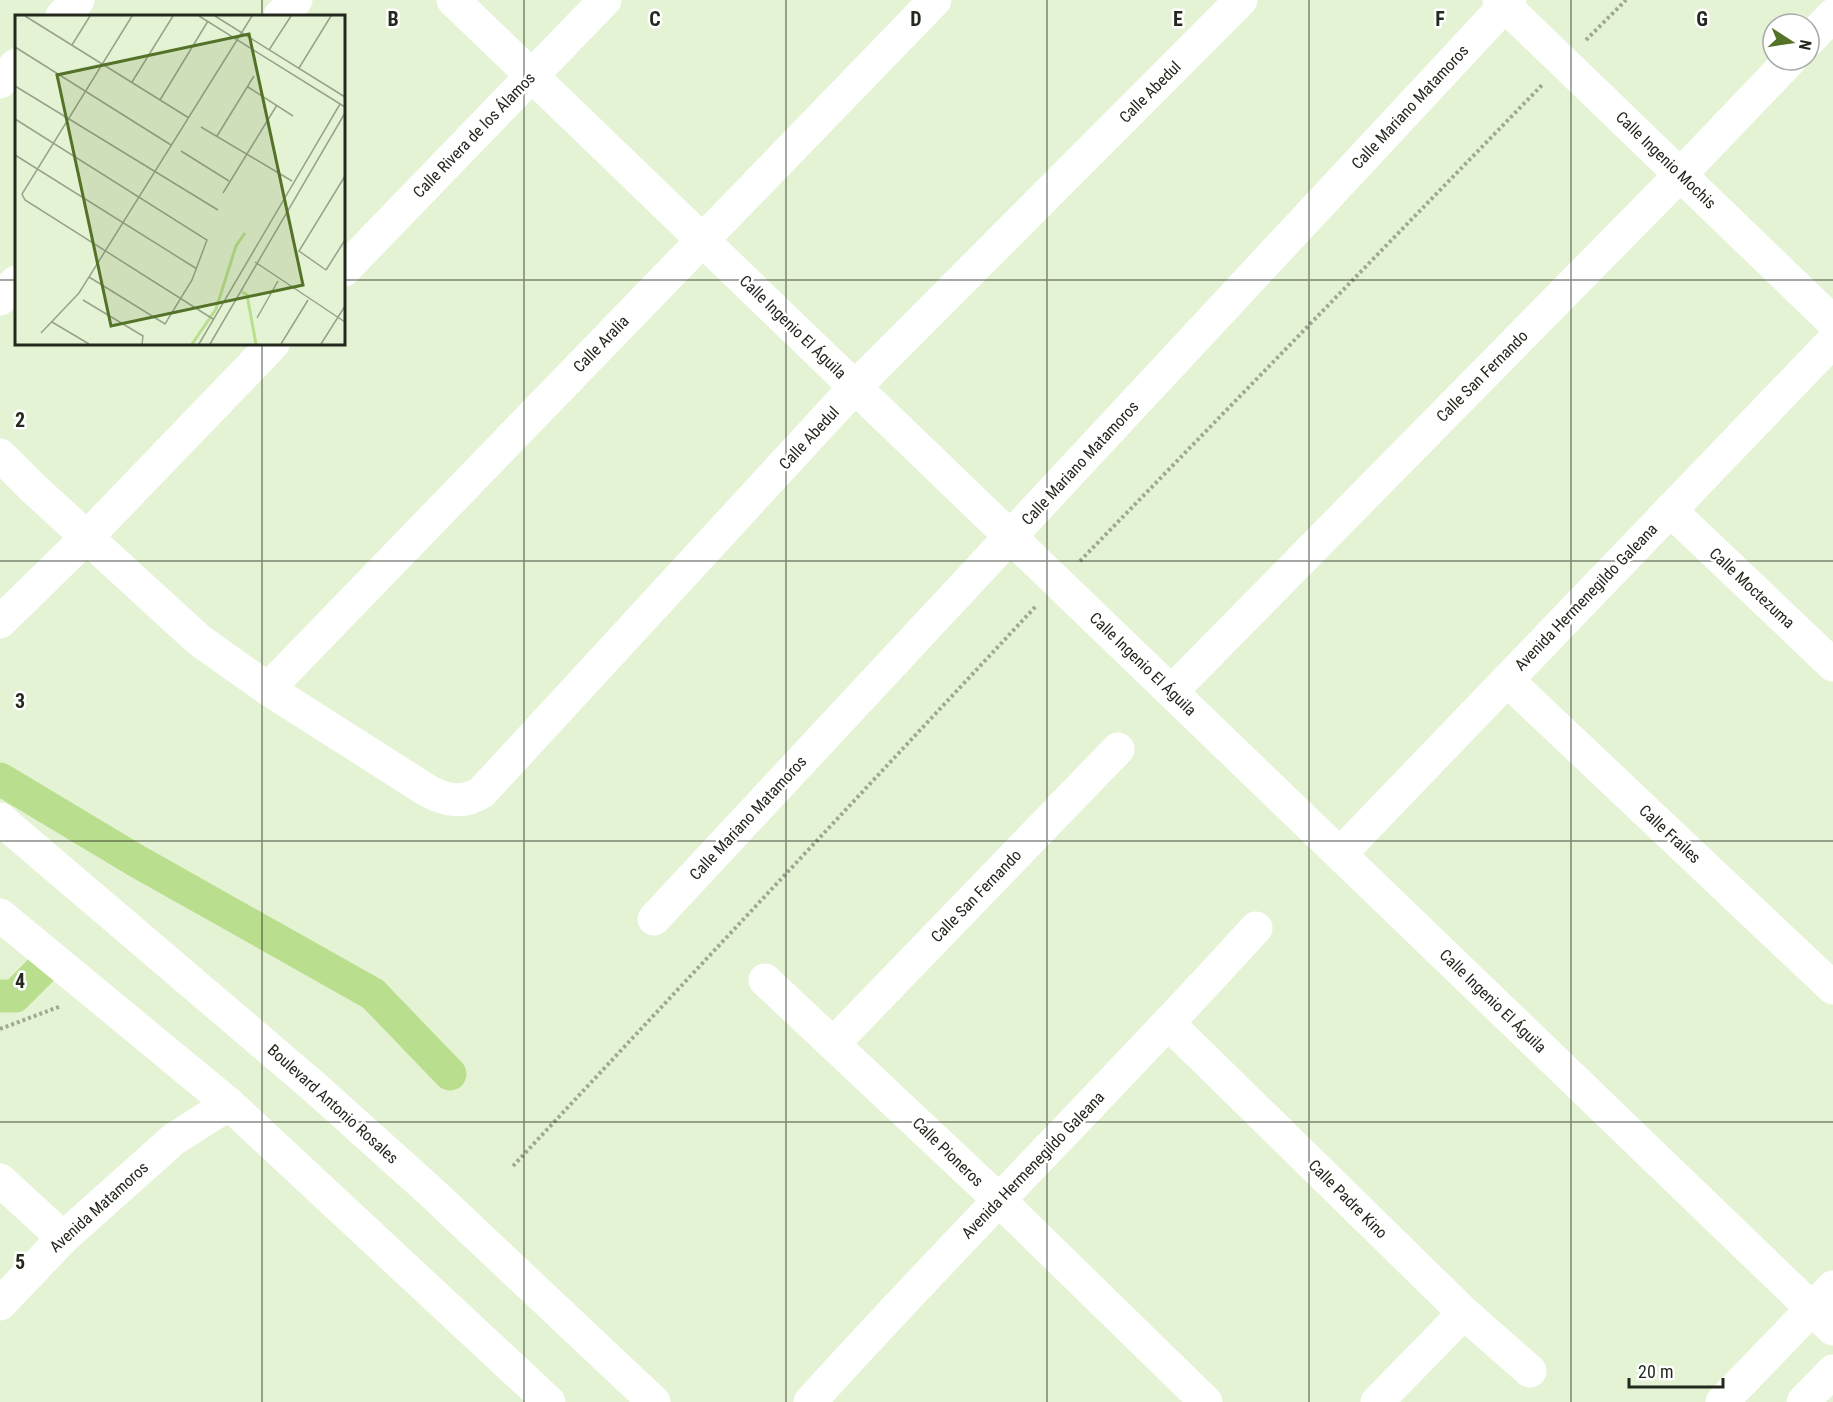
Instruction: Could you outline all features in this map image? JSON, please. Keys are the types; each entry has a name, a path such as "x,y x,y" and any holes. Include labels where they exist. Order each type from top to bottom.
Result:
{"street":[{"path":"63,15 78,0"},
{"path":"281,15 296,0"},
{"name":"Calle Ingenio El Águila","path":"453,0 1340,854 1826,1308"},
{"name":"Calle Rivera de los Álamos","path":"345,269 605,0"},
{"name":"Calle Aralia","path":"268,689 935,0"},
{"name":"Calle Abedul","path":"0,456 81,543 199,640 268,689 428,791 442,798 458,800 474,798 855,387 1241,0"},
{"name":"Calle Ingenio Mochis","path":"1504,2 1833,322"},
{"name":"Calle Mariano Matamoros","path":"654,919 1011,537 1504,2"},
{"path":"1821,28 1833,15"},
{"path":"0,82 15,65"},
{"name":"Calle San Fernando","path":"1172,691 1682,174 1779,72"},
{"path":"0,299 15,283"},
{"name":"Avenida Hermenegildo Galeana","path":"1340,854 1833,341"},
{"path":"0,622 81,543 272,345"},
{"name":"Calle Moctezuma","path":"1670,510 1833,665"},
{"name":"Calle Frailes","path":"1507,680 1833,988"},
{"name":"Calle San Fernando","path":"834,1043 1118,749"},
{"name":"Boulevard Antonio Rosales","path":"0,819 312,1085 429,1190 654,1402"},
{"path":"0,915 229,1104 549,1402"},
{"name":"Avenida Hermenegildo Galeana","path":"810,1402 889,1315 1169,1024 1256,928"},
{"name":"Calle Pioneros","path":"765,980 1000,1201 1206,1402"},
{"name":"Calle Padre Kino","path":"1169,1024 1464,1313 1530,1371"},
{"name":"Avenida Matamoros","path":"0,1304 63,1238 174,1139 229,1104"},
{"path":"0,1180 63,1238"},
{"path":"1722,1402 1826,1308"},
{"path":"1377,1402 1464,1313"},
{"path":"1803,1402 1833,1371"}],"path":[{"path":"0,1029 95,993"}],"waterway":[{"path":"0,779 135,860 373,994 450,1074"},
{"path":"0,996 15,996 44,967"}]}
